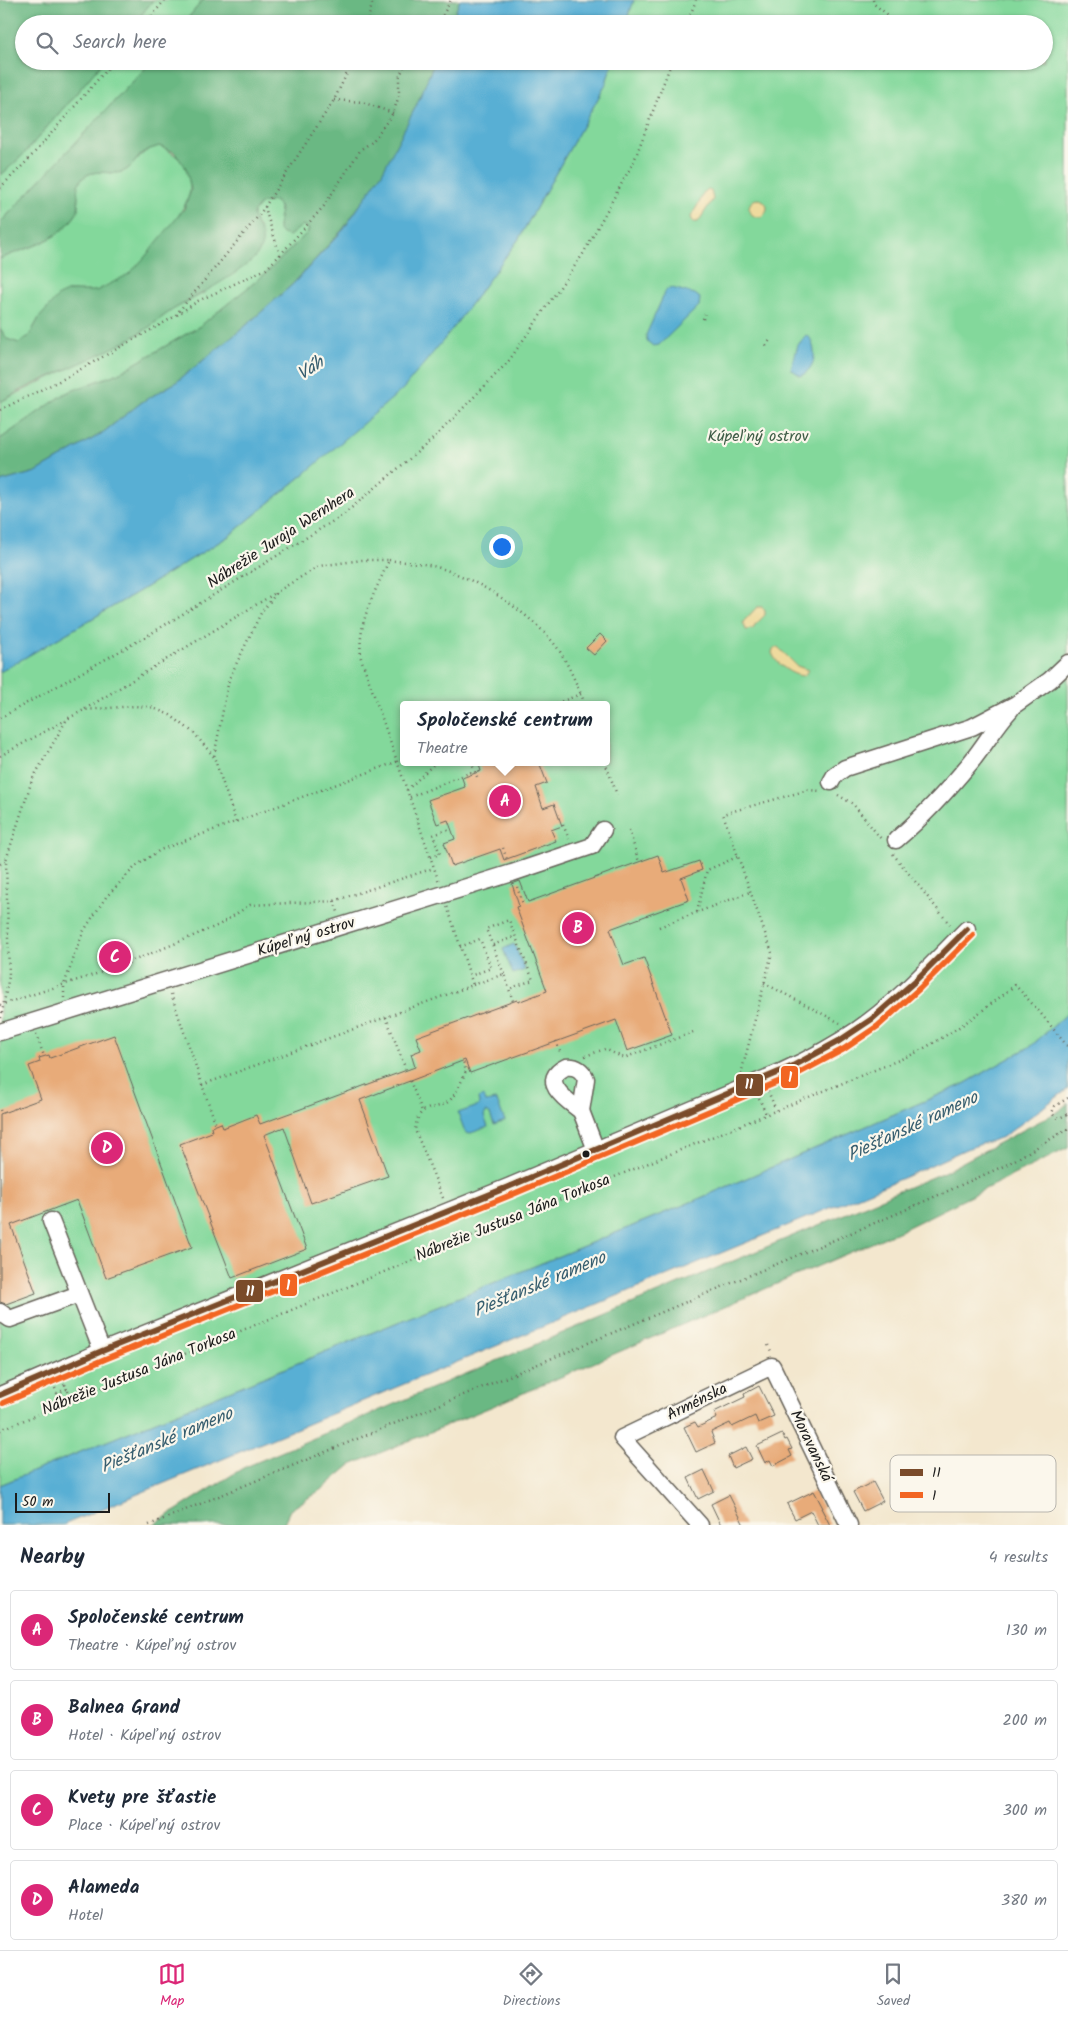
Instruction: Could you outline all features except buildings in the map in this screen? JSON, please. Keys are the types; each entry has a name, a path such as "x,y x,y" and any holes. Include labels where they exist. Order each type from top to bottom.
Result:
{"street":[{"path":"830,789 835,775 845,768 972,727 1016,704 1050,680 1068,663"},
{"path":"889,844 923,817 971,762 1016,704"},
{"name":"Kúpeľný ostrov","path":"0,1032 512,873 592,846 603,830"},
{"path":"0,1395 102,1351 596,1150 763,1080 818,1054 857,1030 900,995 961,930"},
{"path":"581,1111 596,1150"},
{"path":"51,1221 102,1351"},
{"path":"0,1312 10,1319 79,1294"},
{"name":"Arménska","path":"700,1525 622,1438 772,1366"},
{"name":"Moravanská","path":"772,1366 850,1525"}],"path":[{"path":"152,15 165,0"},
{"path":"369,15 372,0"},
{"path":"443,15 451,0"},
{"path":"690,15 696,0"},
{"path":"873,0 874,4 888,15"},
{"path":"0,188 28,160 106,70"},
{"path":"174,317 265,206 334,100 349,70"},
{"path":"0,410 65,378 174,317 198,301 266,269 324,206 361,149 372,142 392,113 399,96 399,78 403,70"},
{"name":"Nábrežie Juraja Wernhera","path":"0,718 147,636 343,514 434,438 508,362 583,254 634,161 669,70"},
{"path":"334,100 362,102 392,113"},
{"path":"265,206 266,215 280,255"},
{"path":"703,319 705,314"},
{"path":"766,346 770,340"},
{"path":"0,756 84,710 319,566 362,560 389,560 424,564 467,578 504,599 529,618 558,648 568,665 584,701"},
{"path":"389,560 363,622 359,640 361,658 431,857 473,985"},
{"path":"214,757 229,679 261,613 278,591"},
{"path":"563,701 581,694"},
{"path":"84,710 134,706 151,707 170,715 194,733 214,757 236,822"},
{"path":"0,1024 9,976 6,860 32,780 67,719"},
{"path":"65,1012 64,985 83,932 106,897 136,866 160,850 400,760"},
{"path":"407,790 432,766"},
{"path":"472,766 478,779"},
{"path":"606,766 617,795"},
{"path":"410,797 474,771"},
{"path":"747,1076 739,1080 772,953 723,814 808,790 830,789 853,804 961,930"},
{"path":"431,857 440,854 433,835 451,828"},
{"path":"629,830 639,862"},
{"path":"697,912 707,870 737,857"},
{"path":"0,864 6,860"},
{"path":"0,1005 118,966 220,925 250,905 334,901 434,868"},
{"path":"659,927 750,892"},
{"path":"509,989 533,980 509,920 486,929 513,1001"},
{"path":"492,945 516,936"},
{"path":"460,947 480,940 491,968 470,976"},
{"path":"202,1085 504,974"},
{"path":"166,980 216,1125"},
{"path":"764,983 847,1027"},
{"name":"Nábrežie Justusa Jána Torkosa","path":"0,1430 911,1055 970,1021 1015,985 1068,1047"},
{"path":"386,1017 406,1070"},
{"path":"32,1022 44,1056"},
{"path":"581,1058 606,1049 624,1058 696,1031"},
{"path":"448,1211 415,1130 417,1120 422,1111 450,1100 466,1071 463,1062"},
{"path":"410,1081 422,1111"},
{"path":"771,1098 776,1110"},
{"path":"1068,1098 1055,1106 1052,1113 1055,1117 1059,1118 1068,1114"},
{"path":"149,1525 896,1214 1006,1165 1068,1129"},
{"path":"67,1390 57,1393 55,1388 64,1384 67,1390 72,1400"}],"green space":[{"path":"0,0 153,0 141,15 15,15 15,70 96,70 23,155 0,176"},
{"path":"153,0 203,0 190,15 141,15"},
{"path":"203,0 460,0 454,15 190,15"},
{"name":"Kúpeľný ostrov","path":"634,0 1068,0 1068,1013 1031,1046 964,1084 696,1200 0,1485 0,672 138,592 229,536 308,471 447,336 518,240 605,86 610,70 1053,70 1053,15 629,15"},
{"path":"96,70 144,70 0,223 0,176 23,155"},
{"path":"144,70 431,70 417,104 383,173 343,229 293,284 242,329 175,383 142,402 101,434 36,472 0,482 0,439 66,393 119,373 200,326 265,274 309,229 303,225 289,236 282,234 278,229 280,208 275,201 261,203 253,213 255,223 261,235 262,245 259,252 244,267 123,343 17,392 0,402 0,328 7,339 19,343 29,336 39,318 58,296 69,291 96,291 129,274 184,209 191,190 186,168 174,152 159,146 141,154 129,168 122,172 91,173 81,179 77,189 78,211 59,233 41,243 0,259 0,223"},
{"path":"159,146 172,153 182,162 188,174 190,189 183,209 156,246 130,273 109,286 96,291 69,291 39,318 29,336 19,343 7,339 0,328 0,259 41,243 59,233 78,211 77,189 81,179 96,172 122,172 129,168 146,151"},
{"path":"275,201 280,208 278,229 289,236 302,225 309,228 308,232 265,274 200,326 119,373 66,393 0,439 0,402 141,333 172,310 204,293 260,228 253,219 253,213 261,203"},
{"path":"1068,1103 1068,1148 902,1230 505,1401 351,1465 325,1487 290,1510 283,1525 153,1525 243,1468 944,1172 1059,1111"}],"sand":[{"path":"707,190 711,191 713,199 698,222 693,222 691,217 703,193"},
{"path":"758,199 764,202 767,208 764,214 758,217 752,214 749,208 752,202"},
{"path":"757,607 762,607 765,615 753,629 746,630 743,622"},
{"path":"778,647 797,666 808,670 804,676 790,672 777,661 772,653 773,649"}],"water":[{"path":"460,0 634,0 629,15 454,15"},
{"name":"Váh","path":"431,70 610,70 605,86 518,240 447,336 403,389 229,536 138,592 0,672 0,482 36,472 101,434 142,402 175,383 242,329 293,284 343,230 382,173 417,104"},
{"path":"672,288 695,294 700,298 699,306 659,345 653,346 647,341 646,335 666,290"},
{"path":"806,335 810,338 814,349 814,359 810,368 801,376 791,369 798,345"},
{"path":"514,944 525,970 513,974 503,949"},
{"name":"Piešťanské rameno","path":"1068,1013 1068,1089 1003,1137 966,1149 905,1177 63,1525 0,1525 0,1485 696,1200 964,1084 1031,1046"},
{"path":"484,1096 486,1102 497,1101 505,1121 494,1125 490,1114 486,1112 484,1116 488,1127 468,1134 465,1132 458,1113 478,1106 478,1098"}],"transit line":[{"name":"11","path":"0,1395 102,1351 508,1187 793,1066 839,1041 872,1019 914,982 967,929"},
{"name":"1","path":"3,1403 105,1359 511,1195 797,1074 844,1049 878,1026 920,988 973,935"}],"place":[{"name":"Spoločenské centrum","path":"505,801"},
{"name":"Balnea Grand","path":"578,928"},
{"name":"Kvety pre šťastie","path":"115,957"},
{"name":"Alameda","path":"107,1148"}]}
